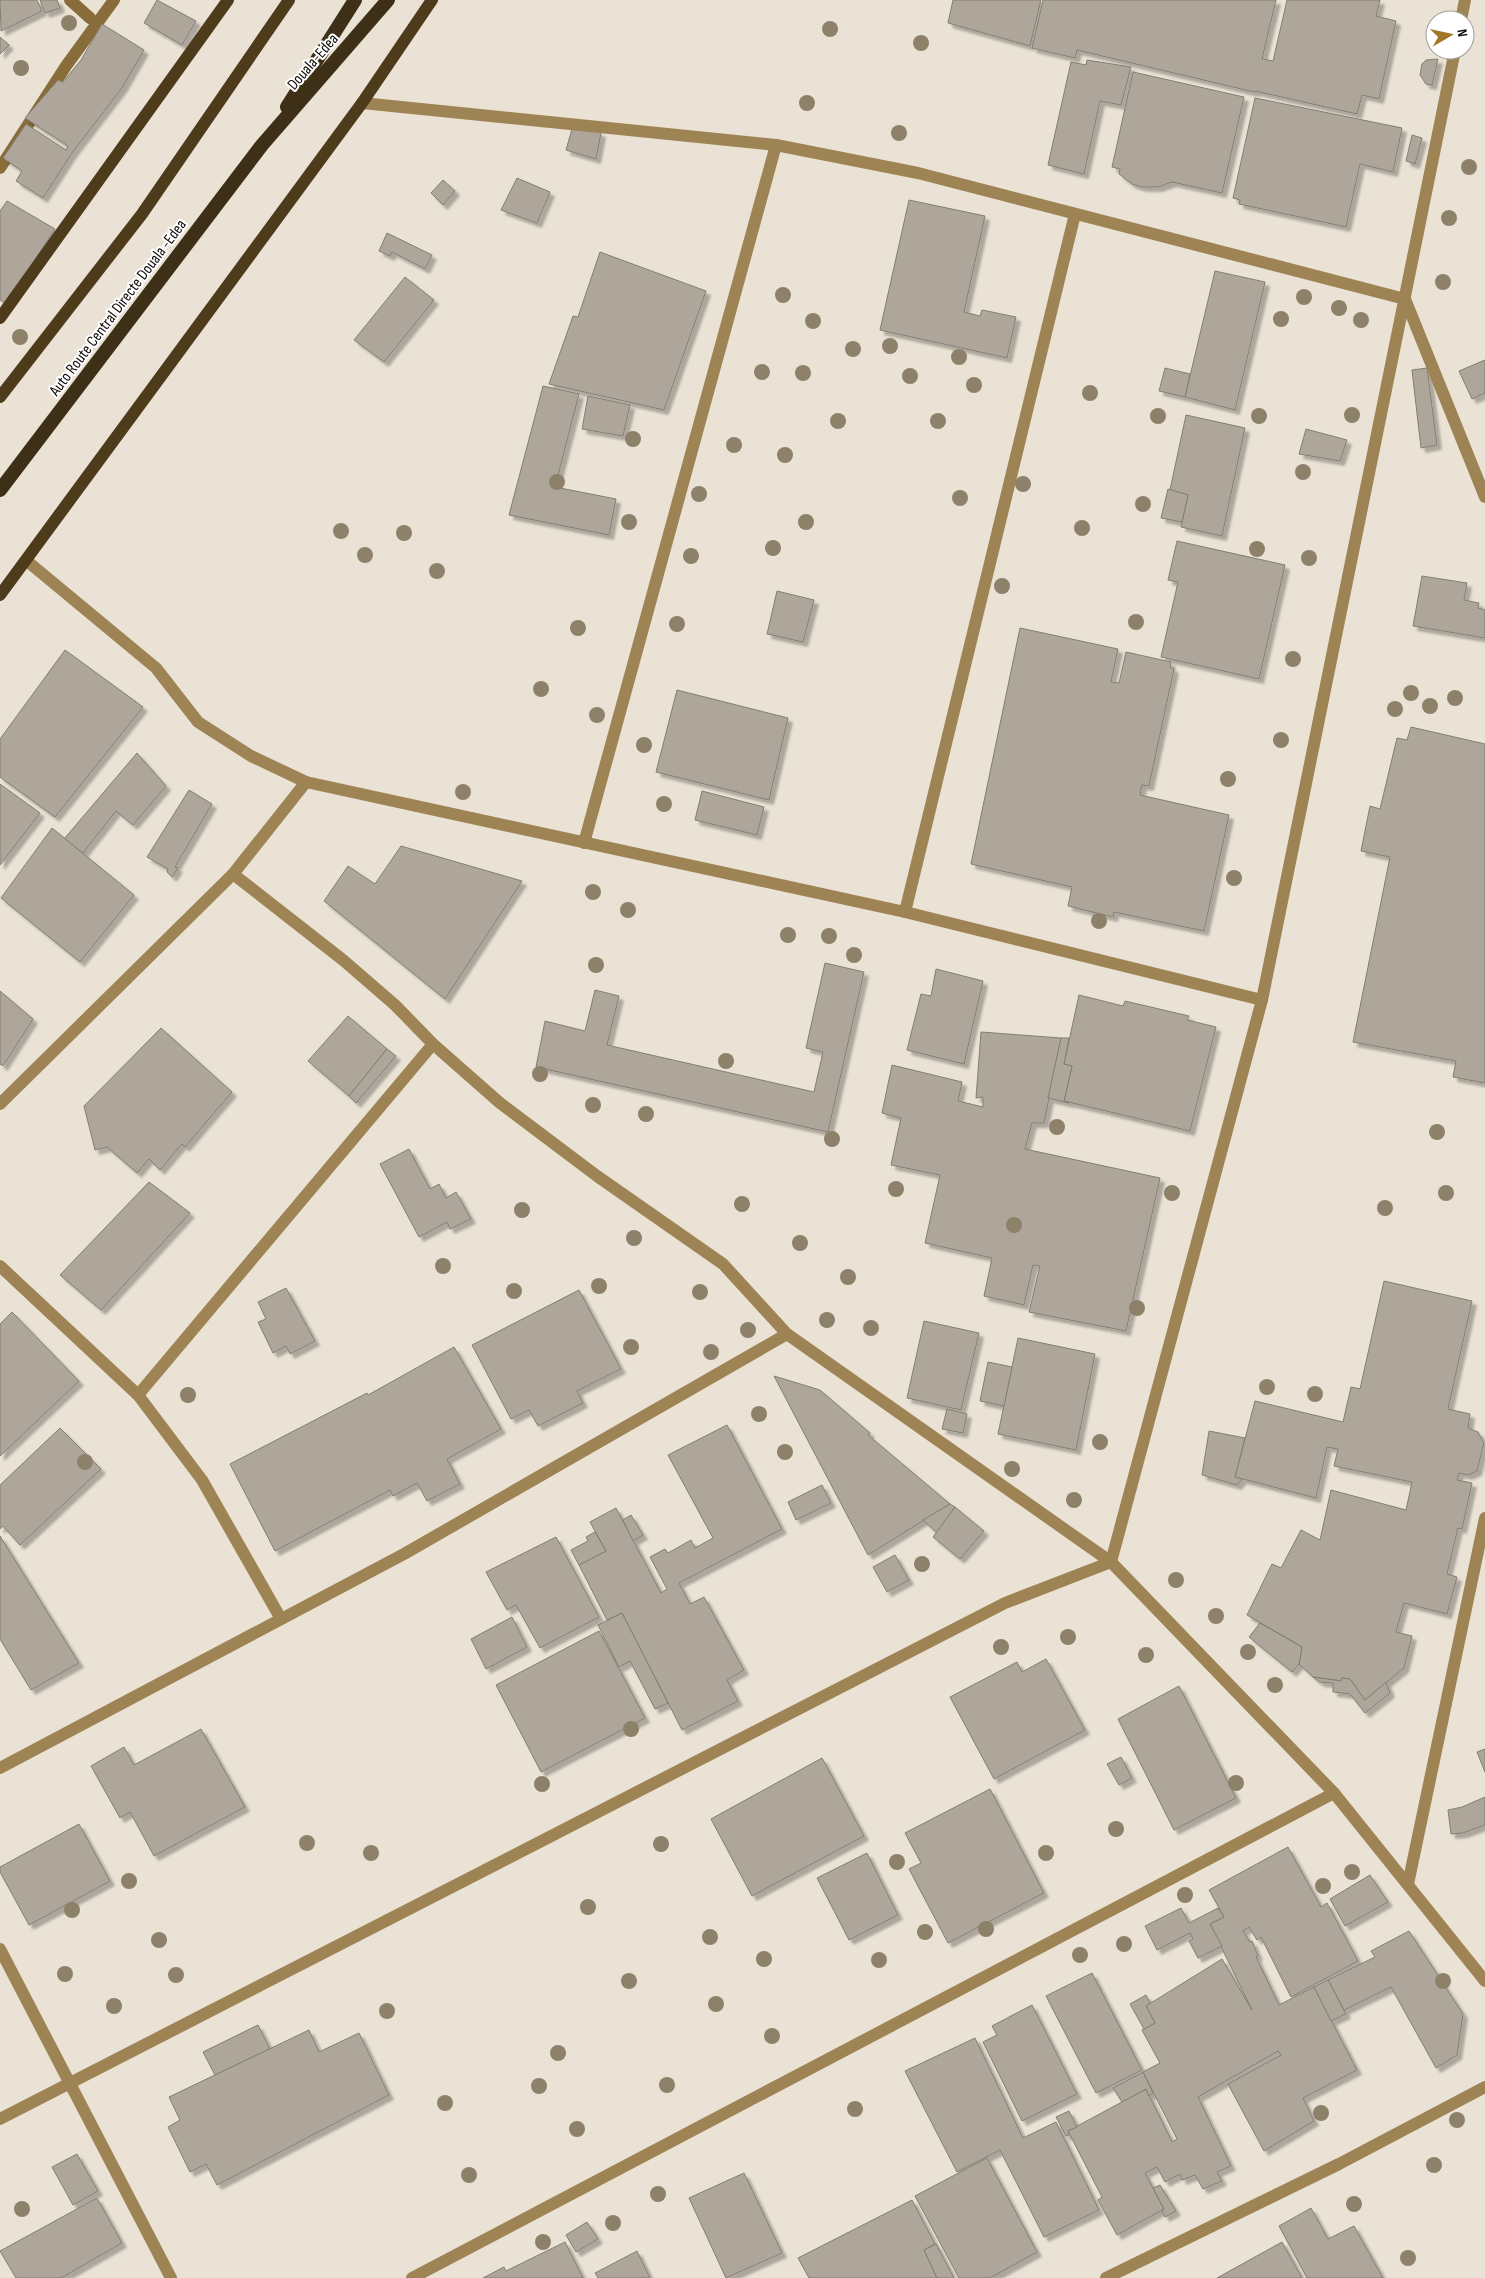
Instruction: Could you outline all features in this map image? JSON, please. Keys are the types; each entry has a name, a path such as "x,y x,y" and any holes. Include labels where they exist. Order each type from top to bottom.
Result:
{"highway":[{"path":"262,145 355,0"},
{"name":"Douala-Edea","path":"262,145 388,0"},
{"name":"Auto Route Central Directe Douala -Edea","path":"0,490 262,145"}],"main road":[{"path":"0,318 228,0"},
{"path":"0,397 142,214 289,0"},
{"path":"0,595 27,561 362,103 432,0"}],"street":[{"path":"1111,1562 1262,1000 1453,60"},
{"path":"362,103 776,145 918,173 1405,298"},
{"path":"584,843 776,145"},
{"path":"905,912 1075,214"},
{"path":"1405,298 1485,497"},
{"path":"27,561 156,668 198,722 251,756 306,782 905,912 1262,1000"},
{"path":"0,1104 233,874 306,782"},
{"path":"233,874 343,960 395,1005 433,1044 500,1103 589,1170 723,1264 788,1334 1111,1562 1334,1793 1485,1981"},
{"path":"138,1395 433,1044"},
{"path":"0,1266 138,1395 202,1480 281,1619"},
{"path":"0,1768 404,1554 788,1334"},
{"path":"1408,1884 1485,1518"},
{"path":"0,2119 1005,1604 1111,1562"},
{"path":"412,2278 1334,1793"},
{"path":"0,1949 171,2278"},
{"path":"1106,2278 1330,2168 1485,2087"}],"building":[{"path":"0,0 37,0 42,11 1,31"},
{"path":"40,0 57,0 60,8 45,13"},
{"path":"157,0 196,21 182,45 144,23"},
{"path":"953,0 1041,0 1030,46 948,23"},
{"path":"1043,0 1276,0 1262,59 1273,61 1287,0 1380,0 1376,16 1396,21 1379,99 1362,95 1357,114 1254,92 1077,50 1075,58 1032,48"},
{"path":"102,24 144,50 122,88 72,153 43,198 16,181 22,171 3,158 26,124 66,150 68,146 25,118 58,80 63,82 81,60"},
{"path":"0,37 9,45 0,54"},
{"path":"1087,60 1131,67 1121,105 1100,101 1084,174 1048,165 1071,62 1086,65"},
{"path":"1426,60 1438,60 1432,85 1426,84 1420,75 1422,64"},
{"path":"1133,72 1244,97 1222,193 1172,182 1158,187 1142,187 1132,184 1119,174 1120,169 1112,167"},
{"path":"1255,98 1402,128 1393,172 1360,164 1346,227 1239,204 1240,200 1233,198"},
{"path":"574,122 601,133 596,159 566,150"},
{"path":"1412,135 1422,138 1415,164 1406,161"},
{"path":"517,178 550,192 537,223 501,210"},
{"path":"443,180 455,191 443,205 431,193"},
{"path":"909,200 985,216 964,312 980,316 982,310 1016,317 1007,358 880,330"},
{"path":"7,201 55,229 6,304 0,300 0,211"},
{"path":"387,233 432,255 425,269 392,252 390,256 379,251"},
{"path":"600,252 706,291 664,410 549,384 573,316 578,317"},
{"path":"1215,271 1265,282 1235,410 1185,397"},
{"path":"405,277 434,300 384,362 354,340"},
{"path":"1485,360 1485,393 1472,399 1459,371"},
{"path":"1165,368 1190,374 1185,397 1159,391"},
{"path":"1427,368 1437,445 1421,448 1412,370"},
{"path":"543,386 579,394 555,487 616,499 609,535 509,515"},
{"path":"588,396 630,405 623,436 582,429"},
{"path":"1186,415 1245,428 1222,536 1181,527 1188,495 1170,490"},
{"path":"1306,429 1347,440 1340,461 1299,454"},
{"path":"1168,489 1188,495 1182,522 1161,518"},
{"path":"1177,541 1285,565 1259,679 1161,657 1178,582 1168,580"},
{"path":"1422,576 1467,583 1464,600 1479,603 1478,608 1485,610 1485,638 1413,626"},
{"path":"777,591 814,600 803,642 767,634"},
{"path":"1020,628 1118,649 1111,682 1119,683 1126,652 1171,662 1170,667 1174,669 1149,786 1142,785 1140,795 1229,815 1204,931 1114,912 1113,917 1068,906 1072,887 971,864"},
{"path":"65,650 143,707 55,817 0,777 0,739"},
{"path":"677,690 788,718 769,800 656,772"},
{"path":"1411,727 1485,744 1485,1083 1453,1077 1456,1061 1353,1042 1390,857 1361,851 1370,806 1380,809 1397,738 1407,740"},
{"path":"137,753 166,786 133,825 116,811 83,853 64,839"},
{"path":"0,784 40,813 0,865"},
{"path":"189,790 212,804 175,867 178,868 172,877 167,872 168,869 147,857"},
{"path":"702,791 764,807 757,835 695,820"},
{"path":"52,828 134,895 80,962 1,898"},
{"path":"401,846 522,881 445,999 324,901 348,866 375,884"},
{"path":"825,963 864,972 828,1132 536,1067 545,1021 585,1031 595,990 619,996 607,1045 814,1092 823,1052 806,1048"},
{"path":"936,969 983,981 964,1064 907,1050 921,994 931,996"},
{"path":"0,991 33,1019 3,1066 0,1064"},
{"path":"1079,995 1123,1006 1125,1001 1189,1016 1187,1020 1216,1027 1190,1131 1064,1101 1072,1066 1064,1064"},
{"path":"348,1016 387,1049 349,1096 308,1061"},
{"path":"161,1028 232,1092 185,1147 182,1144 160,1170 149,1159 137,1173 107,1147 95,1150 84,1106"},
{"path":"981,1032 1061,1038 1044,1123 1032,1123 1025,1149 1160,1178 1126,1331 1029,1312 1040,1266 1033,1265 1024,1305 984,1296 992,1258 925,1243 940,1175 891,1165 901,1118 882,1113 892,1065 962,1082 958,1101 983,1107 983,1097 976,1098"},
{"path":"1061,1038 1069,1038 1064,1064 1072,1066 1064,1101 1069,1103 1048,1098"},
{"path":"387,1049 396,1056 356,1103 349,1096"},
{"path":"409,1149 430,1189 439,1184 446,1198 456,1192 471,1219 450,1229 447,1222 419,1237 380,1164"},
{"path":"149,1182 190,1213 101,1310 60,1275"},
{"path":"1384,1281 1472,1301 1448,1409 1470,1414 1468,1428 1478,1432 1484,1443 1477,1471 1468,1475 1459,1473 1457,1480 1472,1483 1462,1529 1458,1528 1447,1574 1457,1577 1447,1614 1404,1603 1396,1632 1412,1636 1404,1668 1365,1700 1350,1679 1342,1678 1341,1681 1313,1677 1299,1664 1302,1647 1247,1615 1272,1564 1281,1568 1301,1530 1320,1540 1331,1490 1406,1510 1412,1482 1334,1466 1338,1449 1327,1447 1316,1498 1235,1477 1255,1401 1343,1422 1351,1387 1360,1389"},
{"path":"286,1288 315,1341 290,1354 286,1346 273,1353 258,1322 266,1319 258,1302"},
{"path":"579,1290 621,1369 577,1391 583,1403 538,1426 529,1410 511,1419 472,1345"},
{"path":"12,1312 79,1381 0,1456 0,1324"},
{"path":"924,1321 979,1333 961,1410 907,1398"},
{"path":"1018,1338 1095,1354 1076,1450 998,1434"},
{"path":"454,1347 501,1429 447,1459 460,1484 427,1501 417,1483 393,1496 390,1490 275,1551 230,1464 367,1393 368,1395"},
{"path":"988,1362 1012,1367 1004,1406 980,1401"},
{"path":"774,1376 820,1390 870,1433 868,1435 950,1504 868,1555"},
{"path":"947,1409 967,1414 963,1433 942,1429"},
{"path":"727,1425 782,1529 679,1583 690,1604 704,1597 744,1670 727,1680 738,1701 682,1730 622,1613 607,1620 579,1565 606,1551 590,1522 616,1508 661,1593 667,1589 650,1557 665,1549 668,1553 691,1540 695,1548 713,1538 668,1455"},
{"path":"60,1428 101,1469 20,1545 3,1526 0,1529 0,1485"},
{"path":"1209,1431 1245,1438 1235,1477 1242,1479 1237,1485 1202,1475"},
{"path":"822,1485 831,1503 796,1520 788,1502"},
{"path":"950,1504 955,1507 937,1533 923,1520"},
{"path":"955,1507 984,1531 960,1559 933,1537"},
{"path":"631,1515 643,1535 633,1541 623,1520"},
{"path":"595,1532 606,1551 579,1565 571,1550 588,1541 586,1537"},
{"path":"0,1536 79,1663 31,1690 0,1639"},
{"path":"556,1537 599,1617 540,1648 516,1605 507,1610 486,1572"},
{"path":"895,1555 909,1580 887,1592 873,1567"},
{"path":"622,1613 668,1703 655,1709 630,1661 619,1667 598,1625"},
{"path":"512,1617 527,1647 486,1669 471,1639"},
{"path":"1260,1623 1302,1647 1299,1664 1292,1672 1249,1637"},
{"path":"599,1631 645,1718 541,1772 496,1685"},
{"path":"1046,1659 1085,1730 994,1779 950,1697 1017,1662 1022,1672"},
{"path":"1313,1677 1341,1681 1342,1678 1350,1679 1365,1700 1386,1682 1390,1693 1365,1713 1350,1694 1333,1692 1333,1683 1320,1682"},
{"path":"1179,1686 1236,1798 1174,1830 1118,1719"},
{"path":"201,1729 245,1807 154,1856 130,1812 120,1818 91,1766 124,1747 134,1765"},
{"path":"1485,1749 1485,1772 1477,1752"},
{"path":"1121,1757 1132,1778 1119,1785 1107,1764"},
{"path":"822,1758 864,1836 752,1896 711,1819"},
{"path":"990,1789 1044,1893 948,1943 909,1869 921,1863 905,1833"},
{"path":"1485,1797 1485,1825 1463,1833 1451,1834 1448,1810 1462,1807"},
{"path":"79,1824 110,1881 29,1925 0,1872 0,1867"},
{"path":"1288,1847 1321,1907 1327,1903 1358,1961 1291,1997 1261,1937 1257,1940 1249,1927 1243,1931 1250,1942 1252,1941 1258,1956 1256,1957 1279,2005 1314,1987 1357,2070 1303,2098 1314,2121 1264,2151 1228,2084 1281,2055 1278,2051 1198,2097 1231,2166 1217,2172 1222,2181 1203,2189 1195,2175 1182,2180 1180,2174 1165,2182 1157,2167 1145,2173 1164,2209 1117,2235 1098,2200 1102,2197 1068,2131 1146,2089 1172,2142 1177,2139 1143,2072 1160,2063 1142,2030 1155,2023 1146,2006 1222,1959 1252,2010 1210,1924 1224,1917 1209,1890"},
{"path":"867,1853 898,1915 849,1940 817,1878"},
{"path":"1370,1875 1388,1902 1345,1926 1330,1899"},
{"path":"1181,1908 1189,1923 1218,1908 1224,1917 1210,1924 1222,1946 1198,1958 1189,1941 1193,1939 1190,1933 1157,1950 1145,1926"},
{"path":"1409,1931 1463,2014 1457,2055 1436,2068 1391,1987 1344,2010 1328,1980 1375,1957 1371,1951"},
{"path":"1092,1973 1142,2070 1096,2093 1046,1996"},
{"path":"1328,1980 1346,2014 1331,2021 1314,1987"},
{"path":"1146,1995 1150,2003 1146,2006 1155,2023 1144,2029 1130,2004"},
{"path":"1032,2005 1077,2094 1022,2121 983,2042 997,2035 992,2026"},
{"path":"258,2025 270,2049 215,2075 203,2052"},
{"path":"309,2030 319,2052 359,2033 389,2095 217,2185 206,2164 190,2172 168,2127 180,2120 169,2097"},
{"path":"975,2038 1023,2138 1056,2122 1099,2210 1044,2237 1000,2150 957,2172 905,2071"},
{"path":"1143,2072 1153,2093 1149,2096 1146,2089 1122,2102 1113,2088"},
{"path":"1069,2111 1077,2127 1068,2131 1069,2135 1066,2136 1056,2117"},
{"path":"77,2154 98,2191 73,2205 52,2167"},
{"path":"987,2158 1037,2252 990,2278 959,2278 915,2196"},
{"path":"744,2173 782,2253 726,2278 689,2198"},
{"path":"1160,2185 1176,2211 1165,2217 1162,2211 1164,2209 1153,2188"},
{"path":"97,2198 122,2243 61,2278 16,2278 0,2251"},
{"path":"912,2200 935,2244 924,2250 937,2278 809,2278 798,2258"},
{"path":"1311,2208 1328,2239 1354,2226 1383,2278 1307,2278 1279,2226"},
{"path":"587,2222 598,2239 576,2252 566,2235"},
{"path":"565,2242 583,2278 483,2278 504,2267 506,2271"},
{"path":"1282,2242 1302,2278 1217,2278"},
{"path":"936,2244 954,2278 937,2278 924,2250"},
{"path":"637,2251 650,2278 598,2278 595,2273"}],"waterway":[{"path":"70,0 90,18"},
{"path":"0,168 66,66 114,0"}]}
